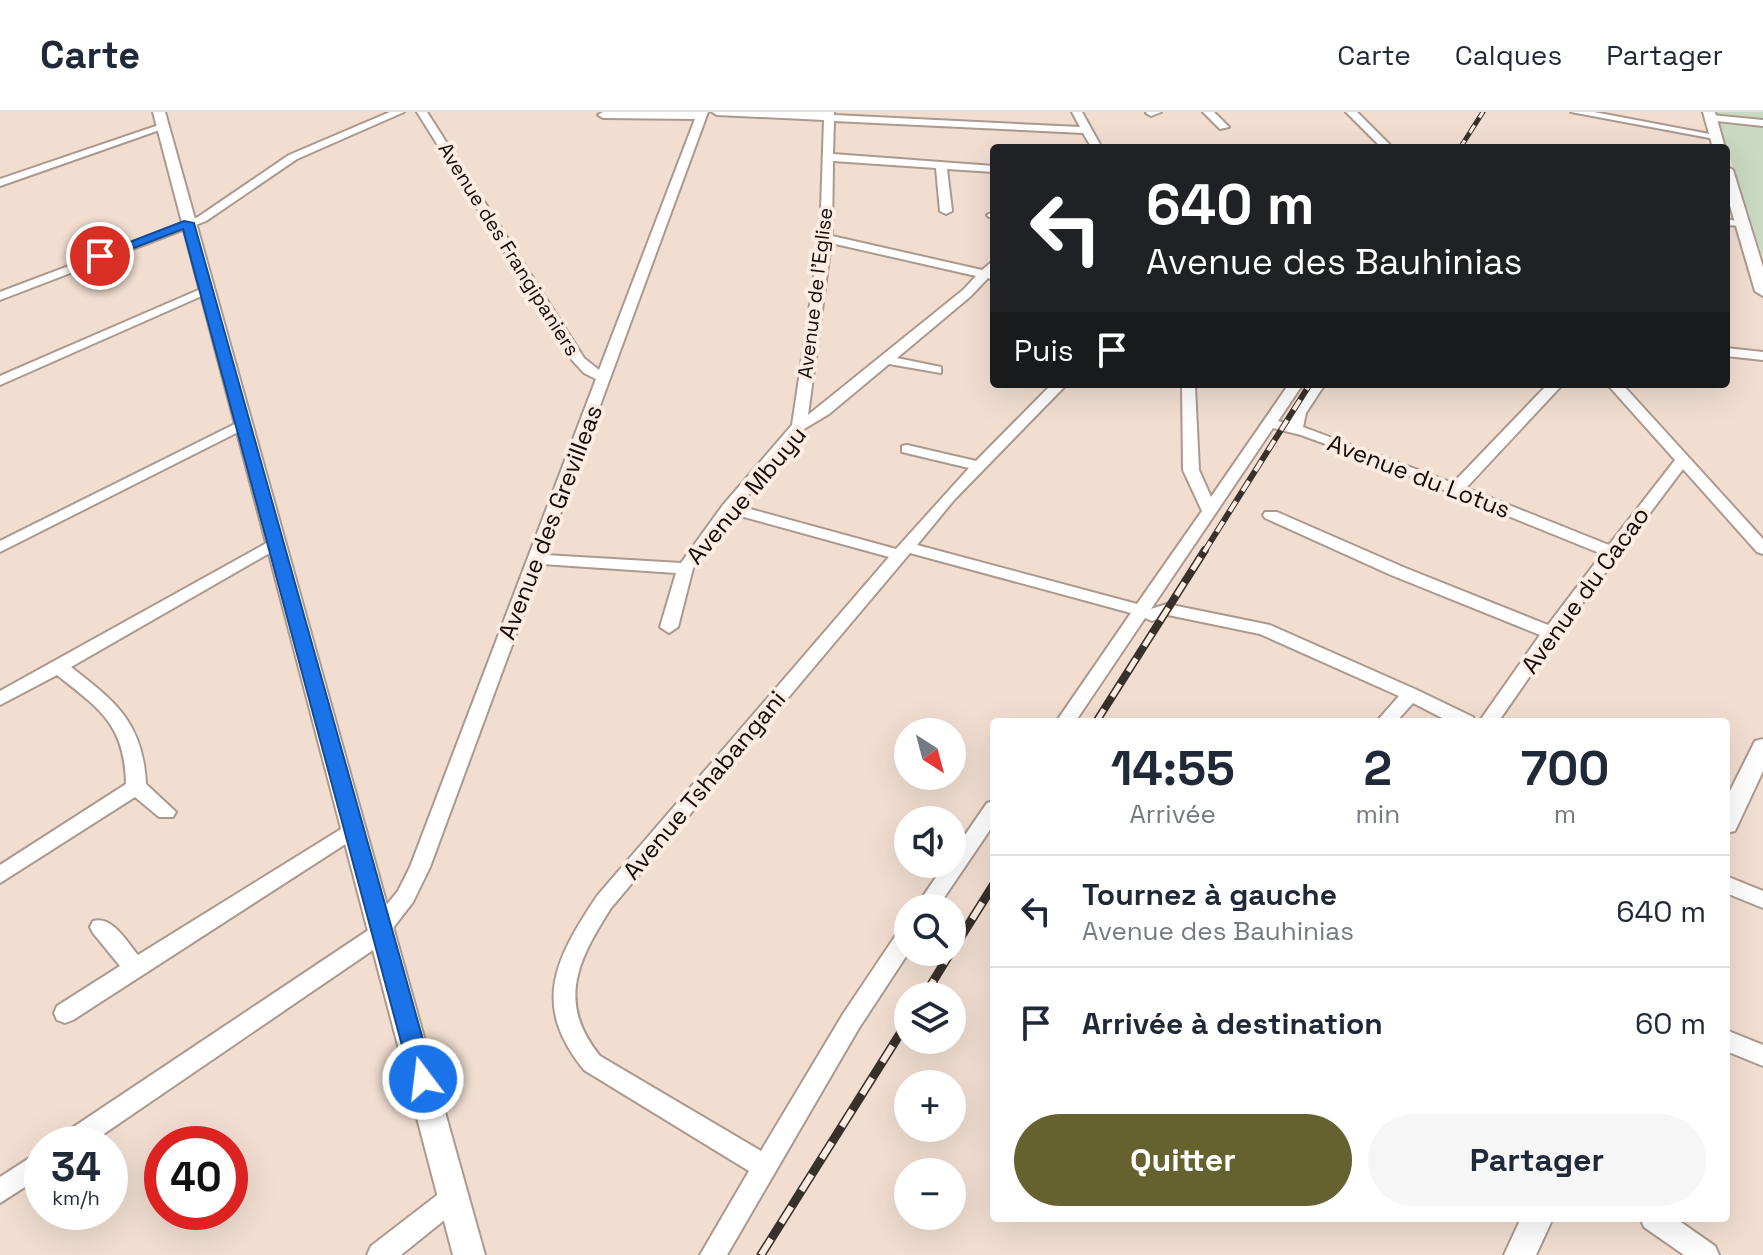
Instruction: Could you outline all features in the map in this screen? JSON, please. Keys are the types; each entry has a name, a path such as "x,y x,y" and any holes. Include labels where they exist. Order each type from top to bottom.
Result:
{"street":[{"path":"0,296 214,213 305,150 399,112"},
{"name":"Avenue des Frangipaniers","path":"422,112 579,360 604,378"},
{"path":"961,112 969,124"},
{"path":"1077,112 1095,144"},
{"path":"1208,112 1224,127"},
{"path":"1351,112 1384,144"},
{"path":"1576,112 1717,142 1710,115 1763,123"},
{"name":"Avenue des Grevilleas","path":"95,1126 383,928 406,896 420,867 707,113"},
{"path":"603,115 829,114 1087,130"},
{"name":"Avenue de l'Eglise","path":"799,426 826,238 829,114"},
{"path":"0,183 161,120 274,544 383,928 469,1255"},
{"path":"826,157 990,169"},
{"path":"941,165 946,211"},
{"path":"1730,183 1742,223 1756,246 1763,291"},
{"path":"1730,222 1742,223"},
{"path":"826,238 990,272"},
{"name":"Avenue Mbuyu","path":"536,559 685,568 729,508 799,426 824,411 990,273"},
{"path":"0,381 207,291"},
{"path":"1730,352 1763,356"},
{"path":"883,359 936,370"},
{"name":"Avenue Tshabangani","path":"766,1168 592,1063 573,1041 566,1025 564,988 584,932 604,902 903,551 978,466 1056,388"},
{"path":"1188,388 1191,470 1209,510"},
{"path":"1068,718 1293,388"},
{"path":"1295,428 1299,413 1315,388"},
{"path":"1455,490 1552,388"},
{"path":"1618,388 1763,549"},
{"name":"Avenue du Lotus","path":"1269,423 1295,428 1612,552"},
{"path":"0,547 243,424"},
{"path":"907,449 978,466"},
{"name":"Avenue du Cacao","path":"1491,718 1683,459"},
{"path":"729,508 1152,615 1167,609 1264,629 1458,718"},
{"path":"1271,515 1397,571 1551,633"},
{"path":"0,699 274,544"},
{"path":"669,627 685,568"},
{"path":"58,666 123,720 130,743 136,787 166,812"},
{"path":"1389,718 1411,694"},
{"path":"1730,817 1760,761"},
{"path":"0,875 136,787"},
{"path":"936,894 990,814"},
{"path":"65,1013 354,829"},
{"path":"1730,886 1763,900"},
{"path":"101,927 135,968"},
{"path":"713,1255 851,1021 894,956"},
{"path":"1730,1042 1763,1056"},
{"path":"0,1191 24,1174"},
{"path":"380,1255 454,1197"},
{"path":"1520,1255 1535,1222"},
{"path":"1659,1222 1706,1255"}],"green space":[{"path":"1715,112 1763,112 1763,257 1730,157 1730,144 1726,144"}],"railway":[{"path":"1463,144 1483,112"},
{"path":"1204,552 1307,388"},
{"path":"1099,718 1205,550"},
{"path":"966,929 990,890"},
{"path":"933,982 942,966"},
{"path":"761,1255 894,1043"}],"route":[{"path":"100,256 188,223 423,1079"}]}
